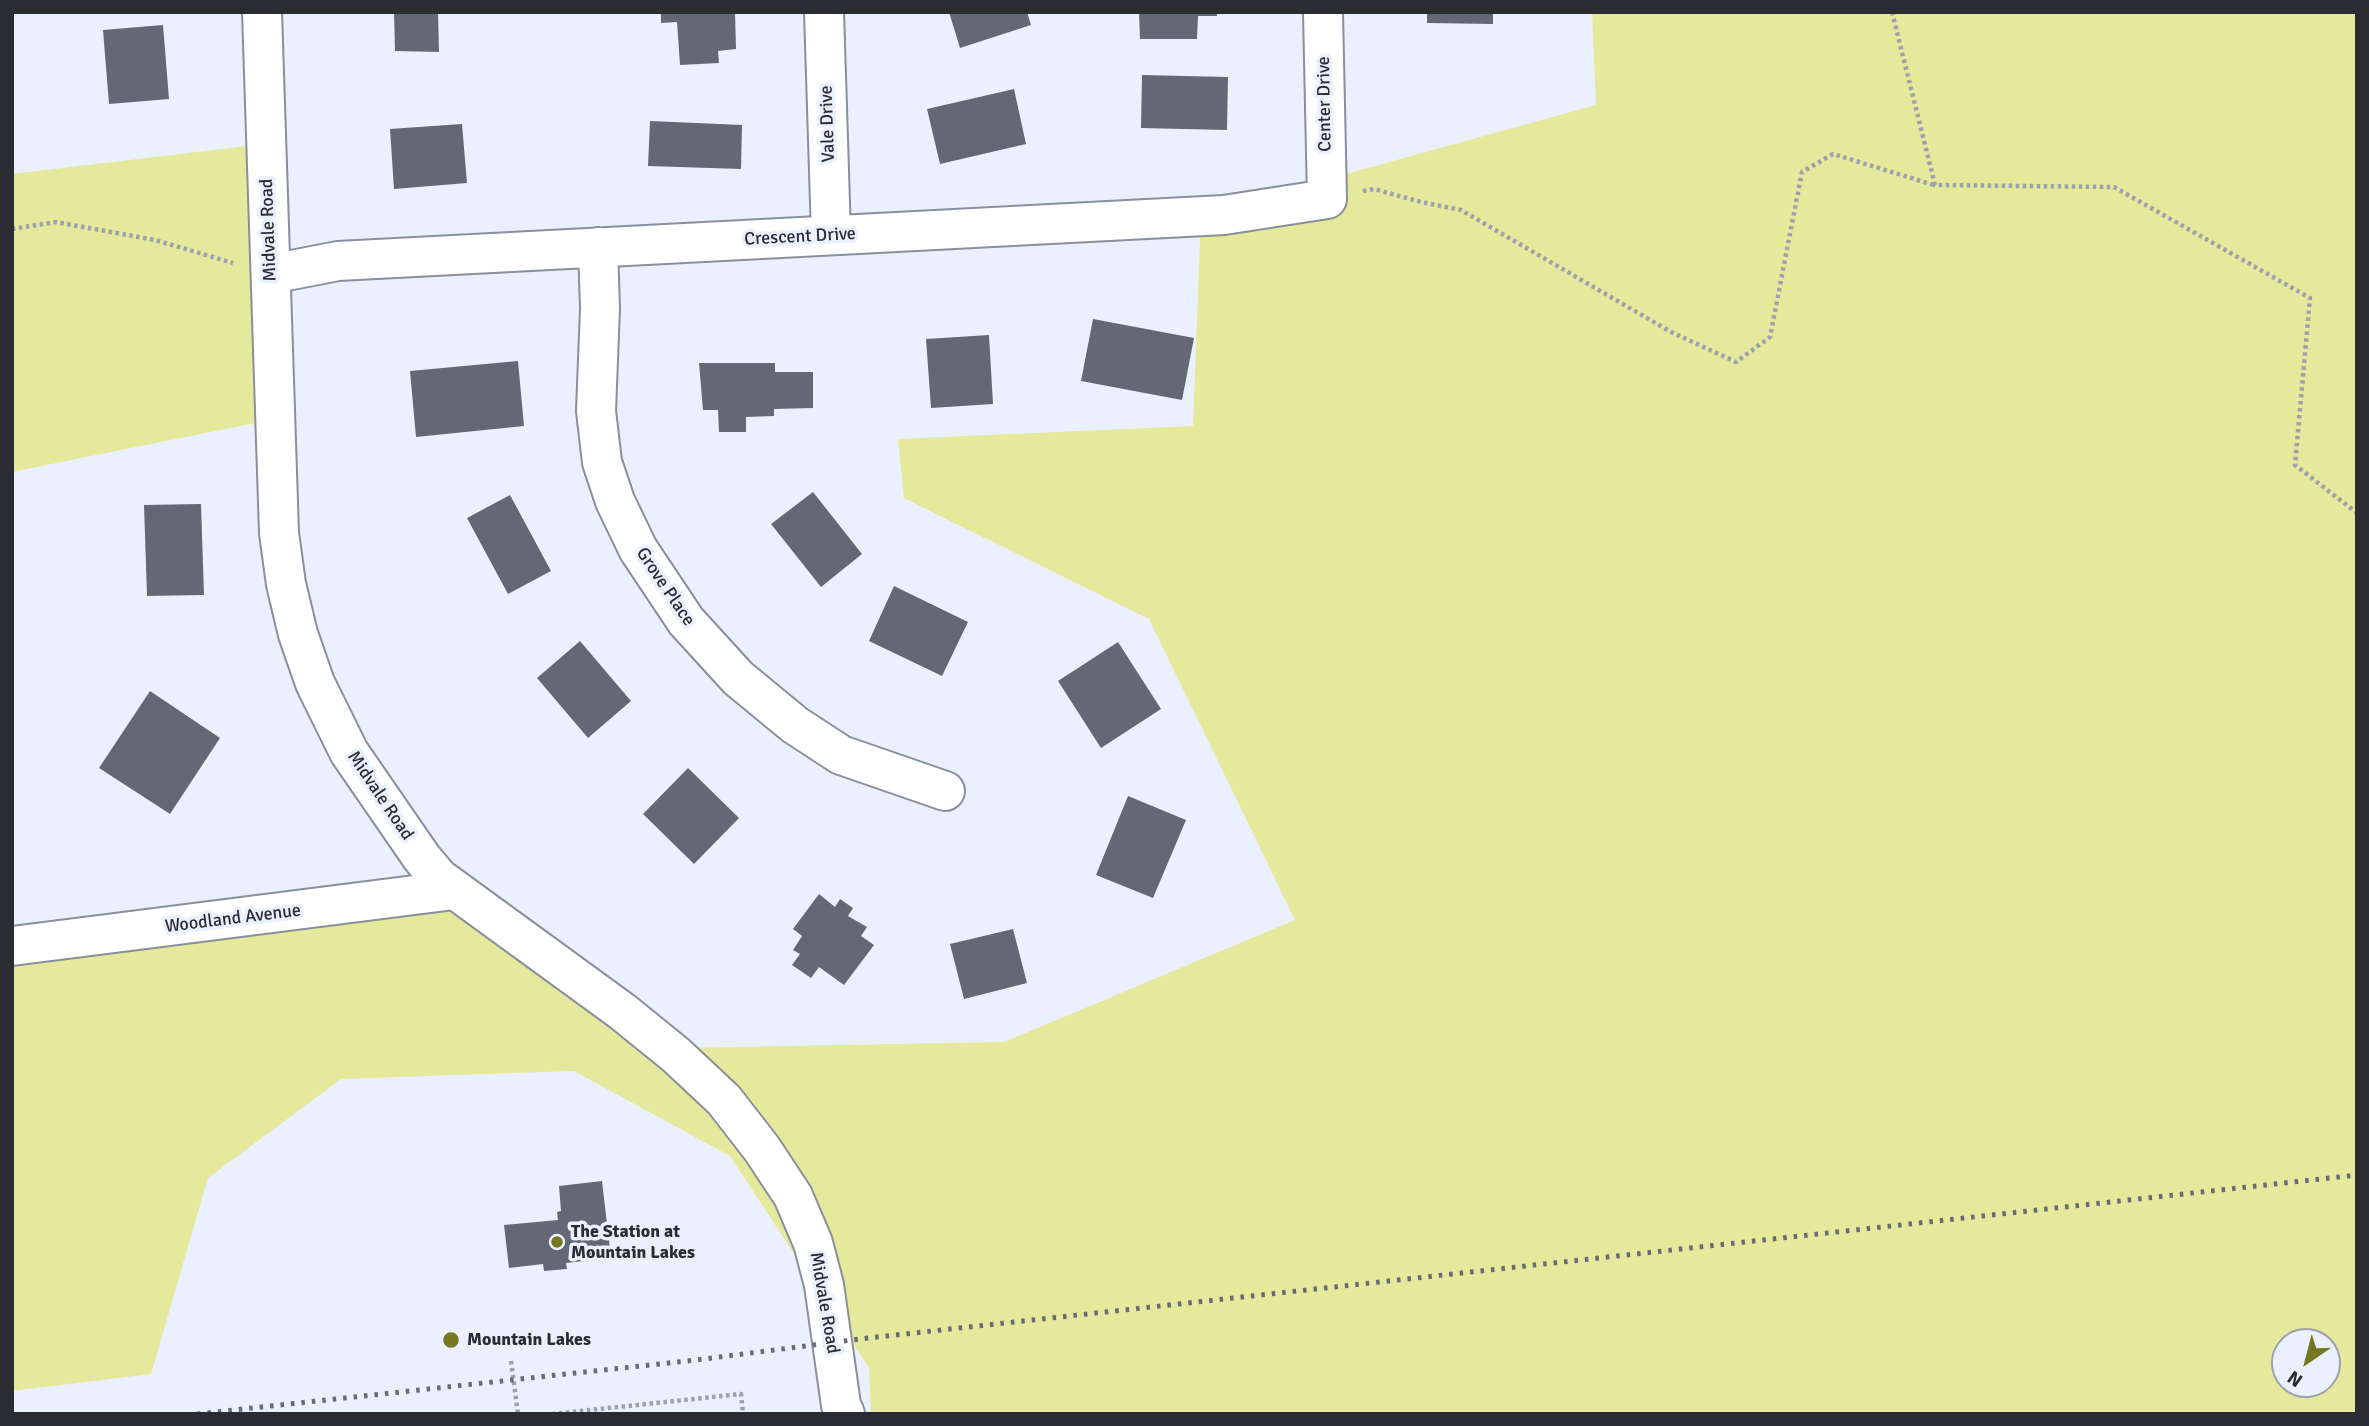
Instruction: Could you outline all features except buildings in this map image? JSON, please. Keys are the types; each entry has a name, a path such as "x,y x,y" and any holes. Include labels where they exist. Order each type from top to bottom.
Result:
{"street":[{"name":"Midvale Road","path":"261,12 279,533 286,584 298,634 315,683 349,752 422,858 454,890 623,1012 676,1055 724,1100 761,1149 793,1196 813,1243 824,1285 841,1405 845,1414"},
{"name":"Vale Drive","path":"824,12 831,235"},
{"name":"Center Drive","path":"1323,12 1327,197"},
{"name":"Crescent Drive","path":"271,274 338,261 1224,215 1327,197"},
{"name":"Grove Place","path":"598,247 600,308 596,411 603,462 615,501 638,549 686,621 738,678 795,725 841,755 945,790"},
{"name":"Woodland Avenue","path":"12,946 454,890"}],"path":[{"path":"1892,12 1935,185"},
{"path":"1327,197 1374,189 1461,210 1671,332 1736,362 1770,337 1802,172 1833,154 1935,185 2115,187 2310,298 2295,466 2357,513"},
{"path":"12,229 56,222 155,240 271,274"},
{"path":"511,1361 518,1414"},
{"path":"552,1414 741,1394 743,1414"}],"green space":[{"path":"1592,12 2357,12 2357,1414 871,1414 869,1368 730,1156 574,1071 341,1079 208,1178 151,1374 12,1391 12,935 439,883 678,1048 1004,1042 1295,920 1149,619 904,498 898,439 1193,426 1201,214 1596,105"},
{"path":"264,144 265,421 12,472 12,174"}],"railway":[{"path":"197,1414 2357,1175"}],"place":[{"name":"The Station at Mountain Lakes","path":"557,1242"},
{"name":"Mountain Lakes","path":"451,1340"}]}
